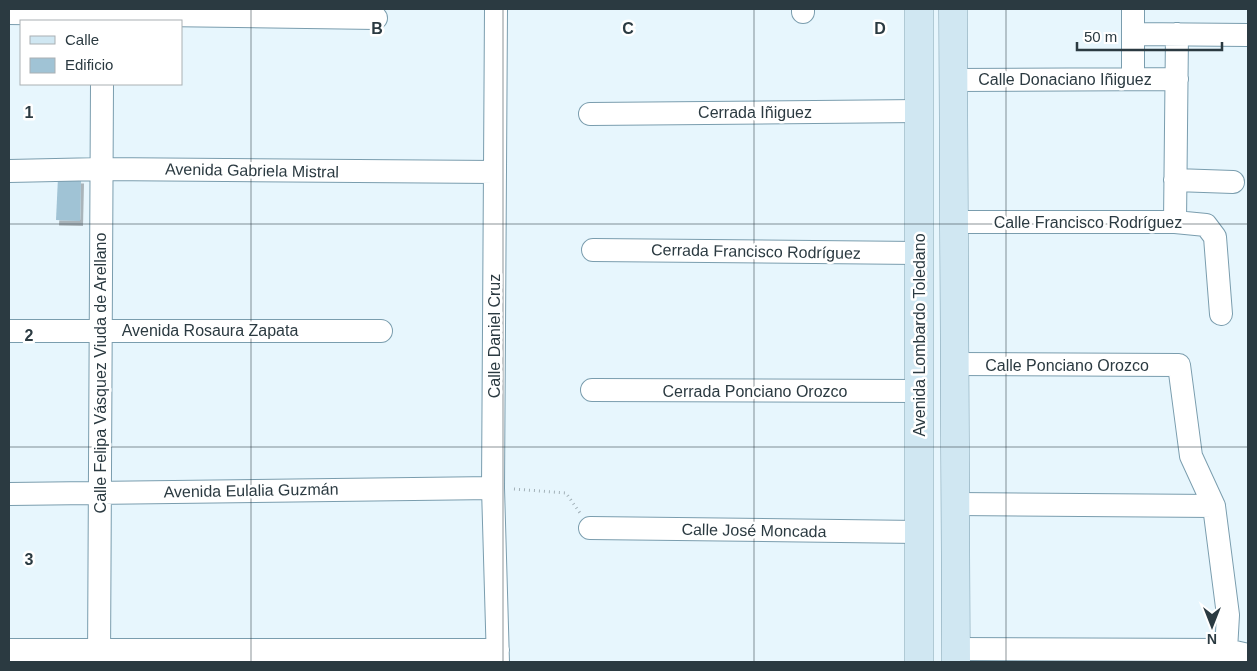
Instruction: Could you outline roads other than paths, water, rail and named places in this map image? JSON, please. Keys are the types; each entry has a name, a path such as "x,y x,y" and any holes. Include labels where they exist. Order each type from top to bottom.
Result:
{"main road":[{"name":"Avenida Lombardo Toledano","path":"919,9 918,532 920,662"},
{"path":"953,9 957,504 956,656"},
{"path":"919,315 955,315"}],"street":[{"name":"Calle Daniel Cruz","path":"496,9 493,488 498,656"},
{"path":"1133,9 1133,79"},
{"path":"9,13 376,18"},
{"path":"1134,34 1248,35"},
{"path":"1175,222 1177,34"},
{"name":"Calle Donaciano Iñiguez","path":"954,80 1177,79"},
{"name":"Calle Felipa Vásquez Viuda de Arellano","path":"99,656 102,85"},
{"name":"Cerrada Iñiguez","path":"590,114 920,111"},
{"name":"Avenida Gabriela Mistral","path":"9,171 102,169 495,172"},
{"path":"1175,180 1233,182"},
{"name":"Calle Francisco Rodríguez","path":"955,222 1175,222 1206,225 1215,237 1221,314"},
{"name":"Cerrada Francisco Rodríguez","path":"593,250 918,253"},
{"name":"Avenida Rosaura Zapata","path":"9,331 381,331"},
{"name":"Calle Ponciano Orozco","path":"956,364 1179,365 1191,456 1214,506"},
{"name":"Cerrada Ponciano Orozco","path":"592,390 919,391"},
{"name":"Avenida Eulalia Guzmán","path":"9,494 493,488"},
{"path":"957,504 1214,506 1228,615 1226,650"},
{"name":"Calle José Moncada","path":"590,528 918,532"},
{"path":"9,650 99,656 498,656"},
{"path":"956,656 1226,650 1248,656"}]}
